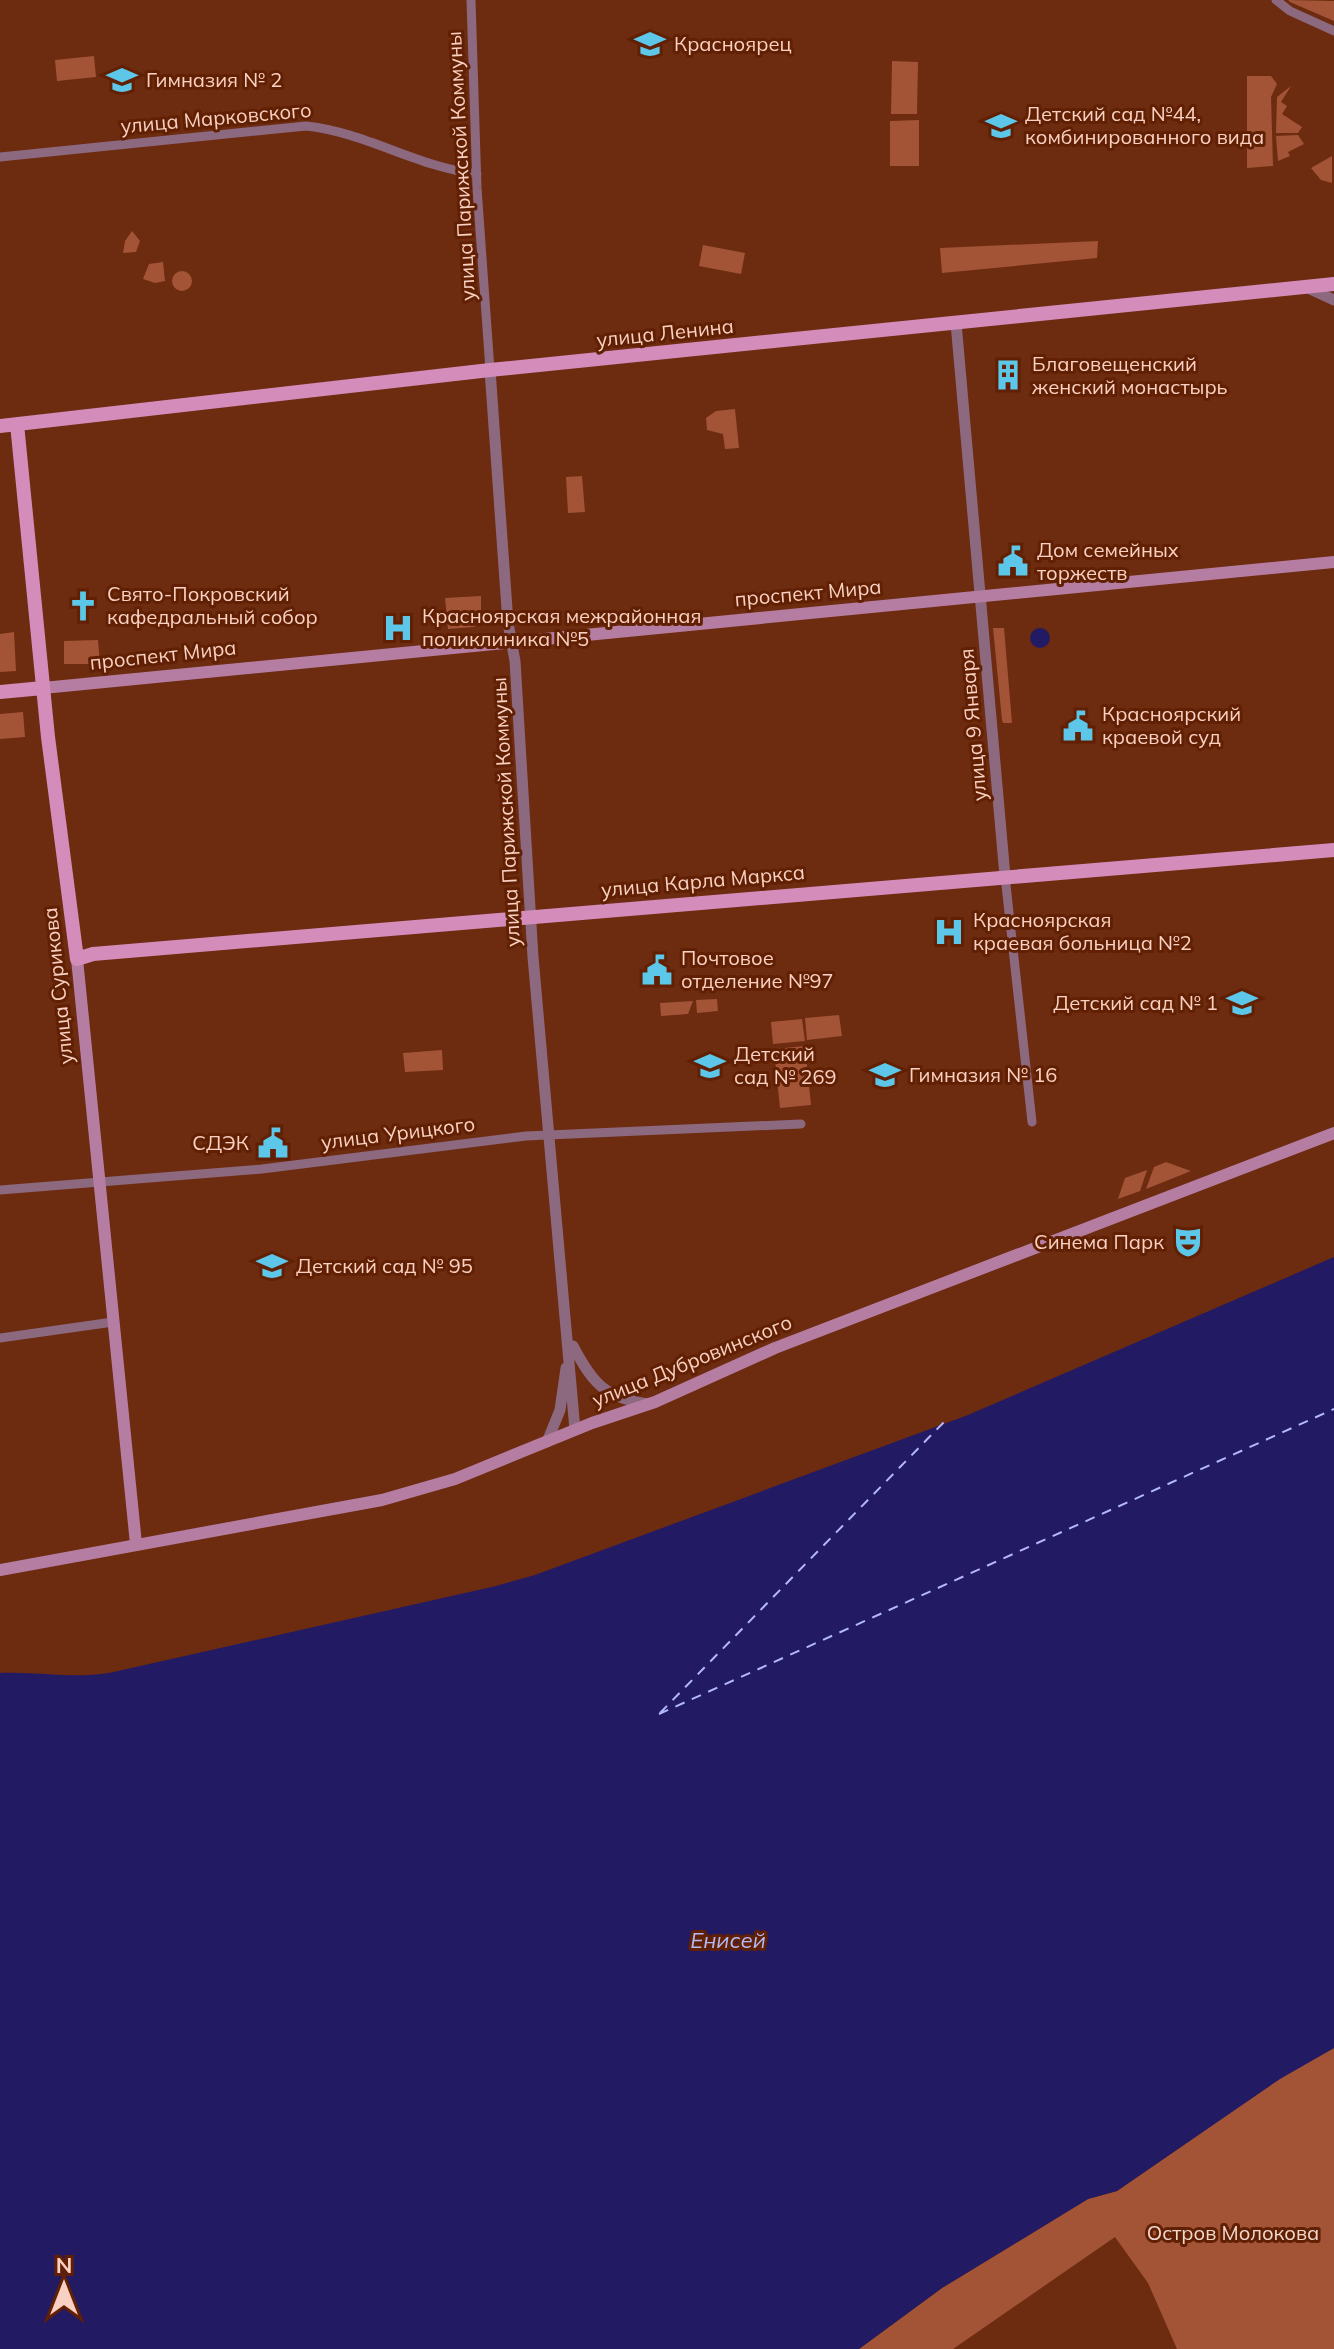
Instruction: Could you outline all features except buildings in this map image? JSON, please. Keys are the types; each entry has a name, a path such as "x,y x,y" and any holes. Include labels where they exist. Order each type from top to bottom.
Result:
{"main road":[{"name":"улица Ленина","path":"0,426 490,370 1334,284"},
{"name":"улица Сурикова","path":"17,424 43,688 77,959 136,1544"},
{"name":"проспект Мира","path":"0,692 1334,562"},
{"name":"улица Карла Маркса","path":"77,959 93,954 1334,850"},
{"name":"улица Дубровинского","path":"0,1570 391,1498 455,1479 575,1430 650,1404 775,1348 1334,1133"}],"street":[{"name":"улица Парижской Коммуны","path":"471,0 477,174 507,611 512,642 533,957 575,1430"},
{"path":"1276,0 1290,11 1334,31"},
{"name":"улица Марковского","path":"0,157 306,126 338,130 454,171 477,174"},
{"path":"1306,287 1334,300"},
{"name":"улица 9 Января","path":"956,323 1005,876 1032,1122"},
{"name":"улица Урицкого","path":"0,1190 99,1185 550,1134 801,1124"},
{"path":"0,1338 113,1322"},
{"path":"569,1339 590,1378 603,1389 628,1401 650,1404"},
{"path":"547,1442 560,1410 569,1339"}],"green space":[{"path":"1288,0 1334,1 1334,21 1290,2"},
{"path":"94,56 96,77 57,81 55,60"},
{"path":"892,61 918,62 917,114 891,114"},
{"path":"1247,76 1271,76 1277,84 1271,97 1273,166 1247,168"},
{"path":"1291,86 1281,102 1287,106 1282,114 1302,127 1298,133 1276,133 1277,97"},
{"path":"919,120 919,166 890,166 890,121"},
{"path":"1298,135 1304,144 1278,161 1276,136"},
{"path":"1332,156 1332,183 1321,180 1311,168"},
{"path":"132,231 140,241 136,252 123,253 125,241"},
{"path":"1098,241 1097,258 942,273 940,248"},
{"path":"703,245 745,253 741,274 699,266"},
{"path":"163,262 165,281 155,283 143,279 149,264"},
{"path":"182,271 189,274 192,281 189,288 182,291 175,288 172,281 175,274"},
{"path":"735,409 739,448 725,449 723,434 707,430 706,418 716,411"},
{"path":"582,476 585,512 568,513 566,477"},
{"path":"481,596 481,618 474,627 448,629 445,598"},
{"path":"993,628 1004,628 1012,723 1003,723 1002,720"},
{"path":"14,632 16,671 0,672 0,634"},
{"path":"98,640 100,664 64,664 64,641"},
{"path":"23,712 25,737 0,739 0,714"},
{"path":"717,999 718,1011 697,1013 696,1000"},
{"path":"693,1001 688,1014 661,1016 660,1003"},
{"path":"839,1015 842,1036 807,1040 805,1018"},
{"path":"802,1019 805,1041 773,1044 771,1022"},
{"path":"805,1046 811,1105 780,1108 774,1049"},
{"path":"442,1050 443,1070 405,1072 403,1053"},
{"path":"1166,1162 1191,1171 1146,1189 1154,1167"},
{"path":"1147,1170 1140,1191 1118,1199 1125,1178"},
{"name":"Остров Молокова","path":"1334,2048 1334,2349 1177,2349 1148,2283 1115,2237 953,2349 859,2349 942,2288 1088,2199 1117,2191 1280,2078"}],"water":[{"path":"1040,628 1047,631 1050,638 1047,645 1040,648 1033,645 1030,638 1033,631"},
{"name":"Енисей","path":"1334,1257 1334,2048 1280,2079 1117,2191 1088,2199 942,2288 859,2349 0,2349 0,1673 109,1673 535,1575 968,1415"}],"ferry route":[{"path":"659,1714 1334,1409"},
{"path":"660,1713 944,1422"}],"place":[{"name":"Красноярец","path":"650,44"},
{"name":"Гимназия № 2","path":"122,80"},
{"name":"Детский сад №44, комбинированного вида","path":"1001,126"},
{"name":"Благовещенский женский монастырь","path":"1008,375"},
{"name":"Дом семейных торжеств","path":"1013,561"},
{"name":"Свято-Покровский кафедральный собор","path":"83,606"},
{"name":"Красноярская межрайонная поликлиника №5","path":"398,628"},
{"name":"Красноярский краевой суд","path":"1078,726"},
{"name":"Красноярская краевая больница №2","path":"949,932"},
{"name":"Почтовое отделение №97","path":"657,970"},
{"name":"Детский сад № 1","path":"1242,1003"},
{"name":"Детский сад № 269","path":"710,1066"},
{"name":"Гимназия № 16","path":"885,1075"},
{"name":"СДЭК","path":"273,1143"},
{"name":"Синема Парк","path":"1188,1242"},
{"name":"Детский сад № 95","path":"272,1266"}]}
